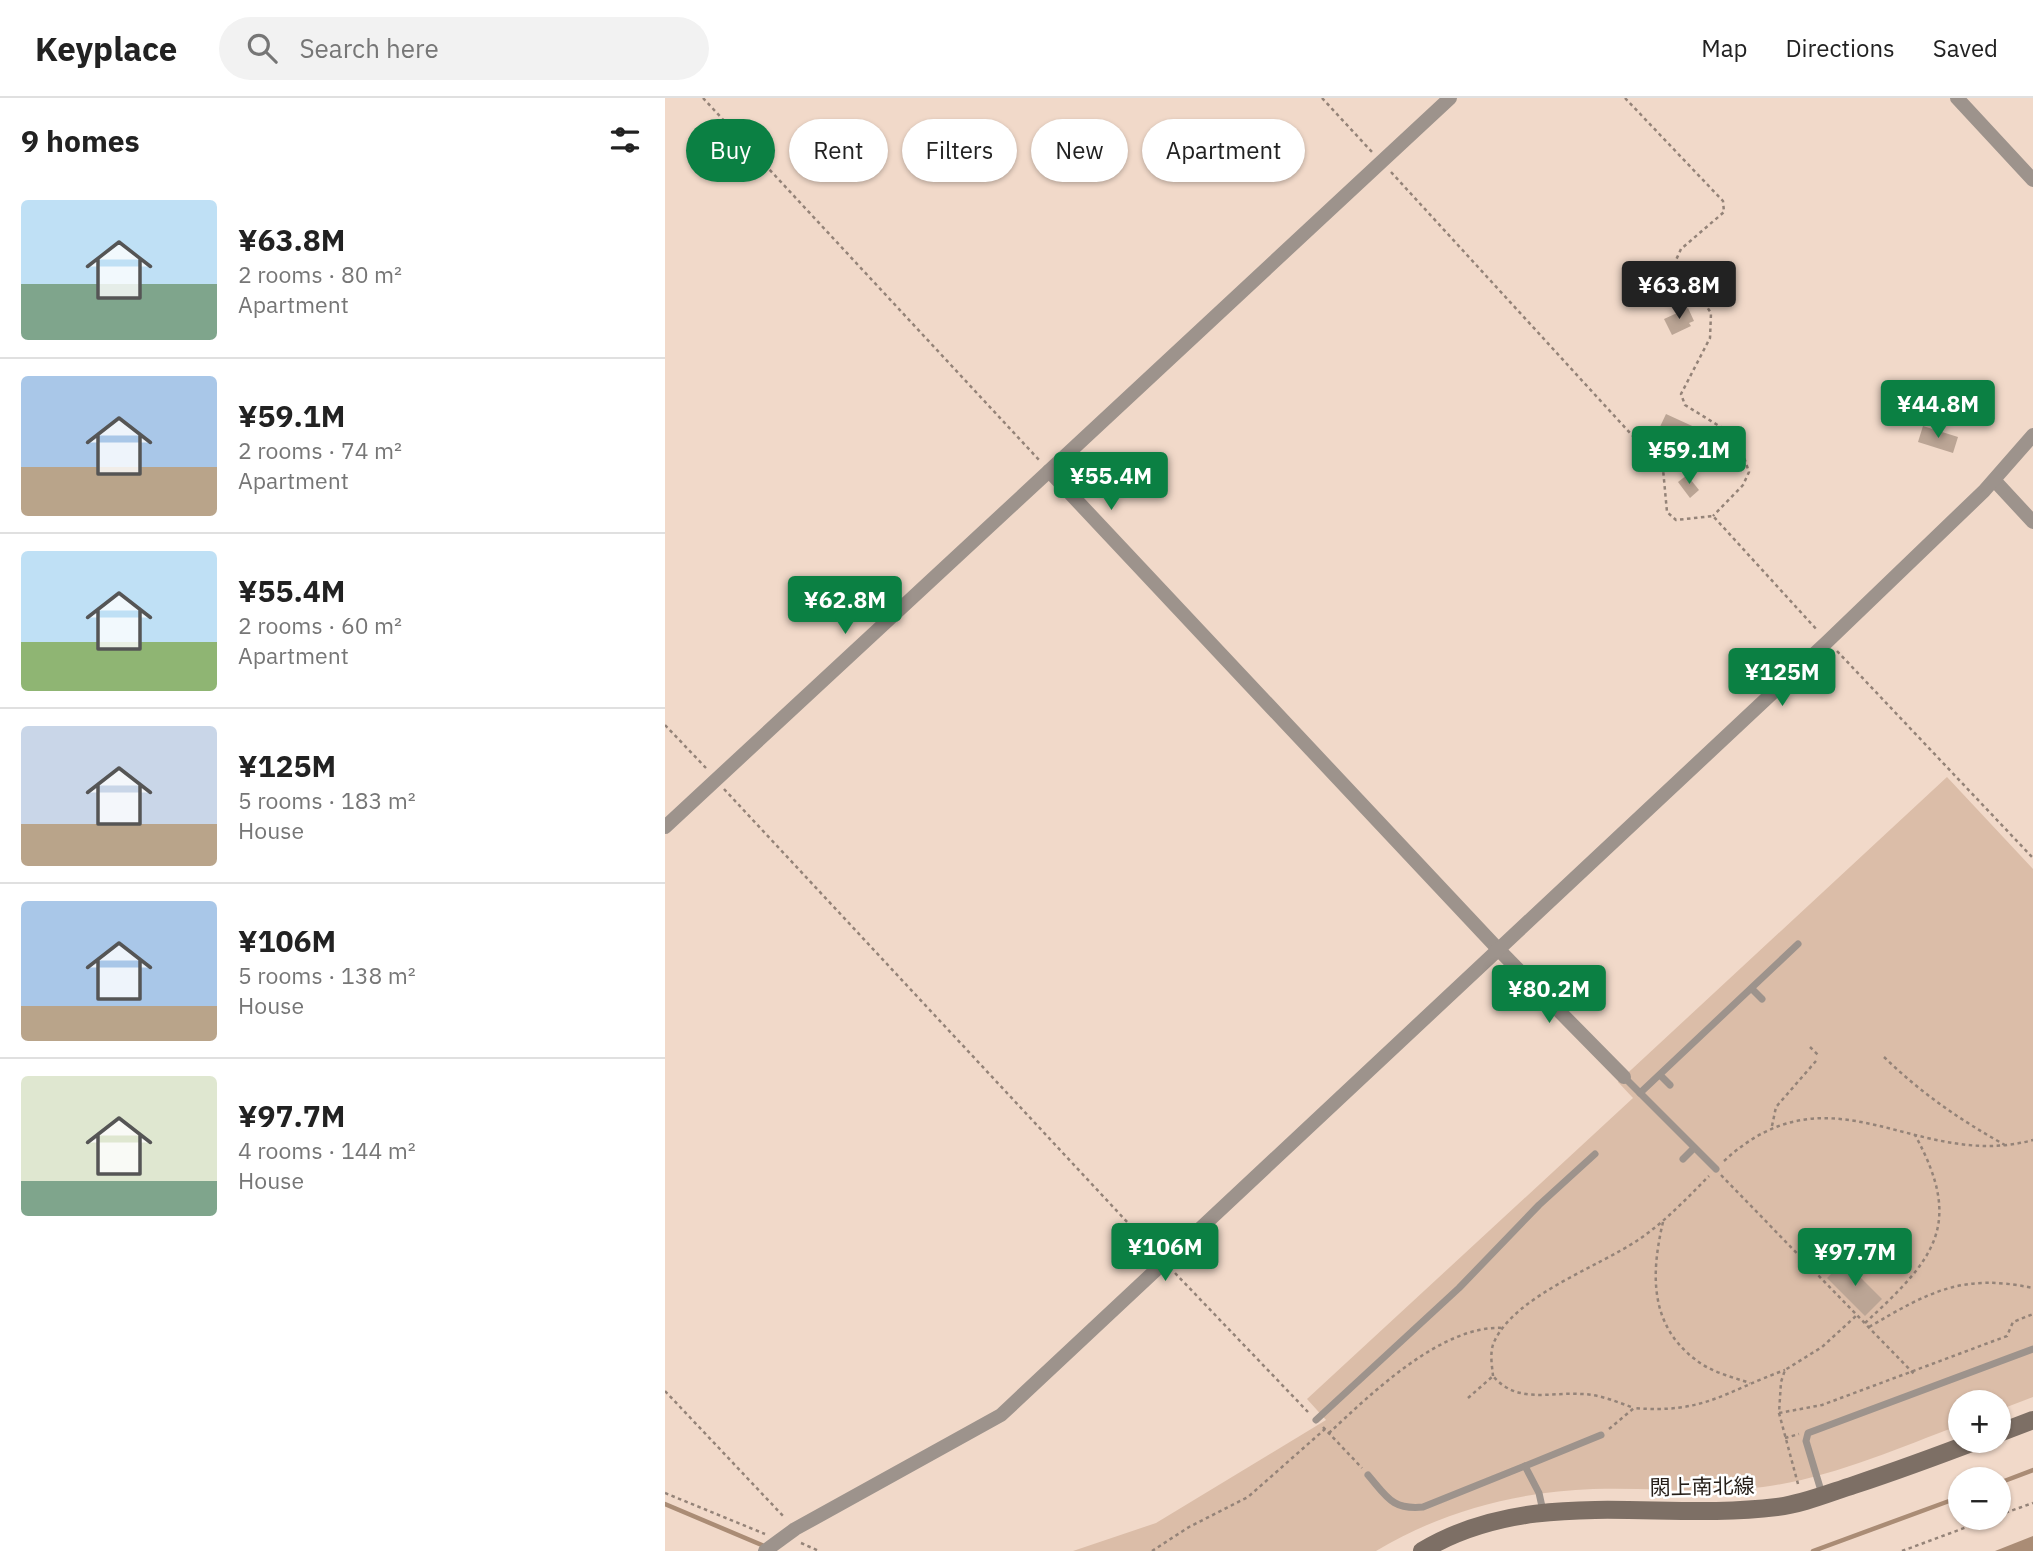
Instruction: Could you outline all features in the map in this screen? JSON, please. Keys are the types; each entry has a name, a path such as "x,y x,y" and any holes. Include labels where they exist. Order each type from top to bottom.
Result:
{"street":[{"path":"665,827 1450,98"},
{"path":"1957,98 2033,180"},
{"path":"780,1540 1001,1415 1828,641 1995,481 2033,435"},
{"path":"1049,471 1498,949 1624,1077"},
{"path":"1995,481 2033,522"},
{"path":"2011,1428 2033,1420"},
{"name":"閖上南北線","path":"1422,1551 1474,1527 1543,1511 1726,1511 1779,1507 1822,1496 1948,1451"}],"lane":[{"path":"1640,1093 1798,944"},
{"path":"1752,989 1762,999"},
{"path":"1660,1075 1670,1086"},
{"path":"1624,1077 1716,1169"},
{"path":"1683,1158 1695,1148"},
{"path":"1316,1420 1459,1289 1539,1205 1595,1154"},
{"path":"1822,1496 1806,1441 1808,1433 2033,1349"},
{"path":"1368,1475 1395,1505 1407,1508 1423,1507 1601,1435"},
{"path":"1525,1466 1540,1496 1543,1511"}],"path":[{"path":"703,98 1049,471"},
{"path":"1322,98 1663,469 1667,512 1676,520 1694,520 1713,516 1743,485 1749,472 1737,437 1685,405 1681,394 1710,338 1711,313 1677,260 1681,249 1724,212 1723,201 1625,98"},
{"path":"1713,516 2033,858"},
{"path":"665,725 1163,1261 1368,1475"},
{"path":"1810,1047 1818,1055"},
{"path":"1884,1057 1919,1090 1946,1110 2005,1145"},
{"path":"1772,1127 1776,1107 1816,1061"},
{"path":"1857,1315 1822,1347 1785,1370 1702,1405 1659,1410 1633,1408 1581,1394 1520,1395 1501,1386 1493,1377 1491,1360 1495,1340 1504,1328 1538,1297 1638,1241 1663,1222 1744,1143 1772,1127 1808,1118 1832,1116 1970,1146 2005,1145 2033,1140"},
{"path":"1865,1323 1916,1275 1925,1262 1936,1232 1940,1216 1936,1184 1915,1135"},
{"path":"1716,1169 1914,1374"},
{"path":"1663,1222 1653,1276 1655,1298 1663,1319 1674,1339 1696,1360 1750,1383"},
{"path":"1869,1327 1935,1292 1963,1283 1997,1282 2033,1288"},
{"path":"1779,1413 1822,1405 2007,1336 2013,1322 2033,1314"},
{"path":"1329,1433 1373,1392 1446,1343 1476,1330 1504,1328"},
{"path":"1785,1370 1779,1413 1800,1481 1798,1484"},
{"path":"1468,1398 1493,1377"},
{"path":"665,1391 780,1540"},
{"path":"1601,1435 1633,1408"},
{"path":"1151,1551 1189,1527 1248,1497 1325,1429"},
{"path":"665,1493 780,1540 819,1551"},
{"path":"2011,1511 2033,1503"},
{"path":"1902,1551 1959,1530"}],"shaded area":[{"path":"1947,777 2033,869 2033,1397 2011,1405 2011,1390 1948,1390 1948,1430 1863,1462 1788,1483 1742,1489 1593,1489 1536,1494 1480,1506 1454,1515 1401,1537 1376,1551 1073,1551 1156,1523 1326,1420 1307,1399 1633,1098 1618,1082"},
{"path":"2033,1536 2033,1551 1995,1551"}],"building":[{"path":"1688,308 1694,321 1689,323 1691,326 1672,335 1664,319"},
{"path":"1666,414 1725,441 1719,454 1731,452 1733,468 1658,431"},
{"path":"1923,426 1958,437 1953,453 1918,442"},
{"path":"1687,475 1699,490 1690,498 1678,482"},
{"path":"1844,1261 1882,1299 1865,1316 1827,1278"}],"waterway":[{"path":"2011,1478 2033,1470"},
{"path":"1813,1551 1948,1501"},
{"path":"665,1504 764,1546"}]}
